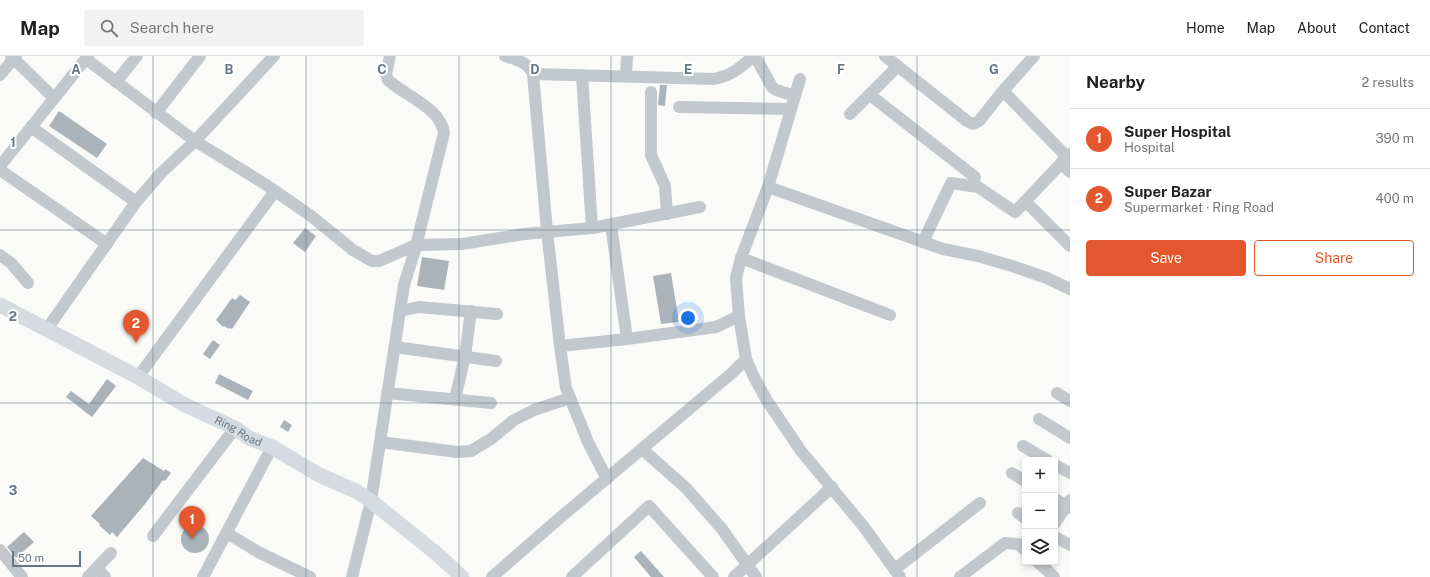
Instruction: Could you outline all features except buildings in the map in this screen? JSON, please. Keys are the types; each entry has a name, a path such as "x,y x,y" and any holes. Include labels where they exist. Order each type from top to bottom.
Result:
{"main road":[{"name":"Ring Road","path":"0,305 138,377 185,405 235,428 249,438 272,447 319,475 356,491 371,501 437,554 462,577"}],"street":[{"path":"116,82 137,56"},
{"path":"156,113 200,56"},
{"path":"47,329 136,202 161,173 195,141 274,56"},
{"path":"352,577 371,501 404,285 416,245 444,132 444,128 439,120 432,113 388,80 386,74 390,56"},
{"path":"505,56 525,63 533,74 547,231 566,388 588,442 607,478"},
{"path":"626,76 627,56"},
{"path":"533,74 582,74 714,79 733,73 754,56 772,87 776,90 795,96"},
{"path":"886,56 967,121 973,124 979,122 1003,91 1034,56"},
{"path":"0,75 13,57 54,98"},
{"path":"0,166 87,58 156,113 195,141 275,191 353,250 372,261 379,261 416,245 462,244 547,231 592,228 700,207"},
{"path":"850,114 898,66"},
{"path":"582,74 592,228"},
{"path":"800,79 768,187 741,258 736,278 746,359 766,399 801,451 864,527 898,573 980,503"},
{"path":"1003,91 1066,158 1070,172"},
{"path":"651,92 651,155 665,186 667,214"},
{"path":"870,95 975,177"},
{"path":"680,107 791,110"},
{"path":"31,127 136,202"},
{"path":"923,242 951,183 978,187 1015,212 1066,158"},
{"path":"0,170 107,244"},
{"path":"768,187 943,249 978,256 1012,266 1070,288"},
{"path":"138,377 275,191"},
{"path":"1026,202 1070,246"},
{"path":"612,225 626,339"},
{"path":"0,256 11,263 28,283"},
{"path":"741,258 890,315"},
{"path":"400,311 419,308 497,314"},
{"path":"455,399 465,356 471,311"},
{"path":"560,346 716,327 740,316"},
{"path":"395,347 496,361"},
{"path":"492,577 732,373 746,359"},
{"path":"387,393 491,404"},
{"path":"1056,393 1070,401"},
{"path":"380,442 457,452 472,451 491,439 514,420 534,410 570,398"},
{"path":"1039,419 1070,438"},
{"path":"154,536 235,428"},
{"path":"1022,446 1042,457"},
{"path":"203,577 272,447"},
{"path":"642,449 691,494 722,529 756,577"},
{"path":"1058,466 1070,473"},
{"path":"1012,473 1022,479"},
{"path":"734,577 748,566 832,488"},
{"path":"1058,500 1069,505 1058,518"},
{"path":"572,577 649,506 713,577"},
{"path":"227,532 258,552 310,577"},
{"path":"1058,539 1070,545"},
{"path":"960,577 1005,543 1018,544 1022,547"},
{"path":"0,550 22,577"},
{"path":"88,577 111,552"},
{"path":"1041,565 1054,577"},
{"path":"97,568 105,577"}],"place":[{"name":"Super Bazar","path":"136,343"},
{"name":"Super Hospital","path":"192,539"}]}
